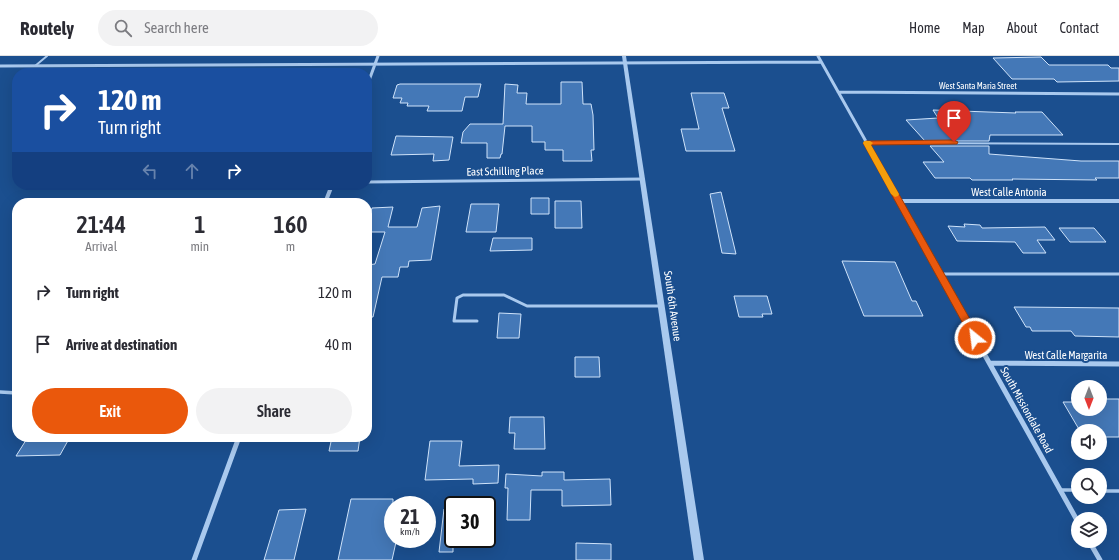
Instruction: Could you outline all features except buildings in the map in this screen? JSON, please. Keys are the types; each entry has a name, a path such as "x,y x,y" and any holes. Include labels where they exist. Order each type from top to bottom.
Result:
{"street":[{"path":"372,71 378,56"},
{"name":"South Missiondale Road","path":"818,56 1072,512"},
{"path":"0,66 374,65 625,60 821,62"},
{"name":"South 6th Avenue","path":"625,60 699,560"},
{"name":"West Santa Maria Street","path":"838,92 1119,94"},
{"name":"East Schilling Place","path":"372,182 643,179"},
{"name":"West Calle Antonia","path":"899,201 1119,201"},
{"name":"West Calle Margarita","path":"990,363 1119,364"},
{"path":"194,560 237,442"},
{"path":"1093,548 1100,560"}],"lane":[{"path":"35,66 46,56"},
{"path":"866,143 1119,144"},
{"path":"940,274 1119,274"},
{"path":"477,322 454,322 457,298 463,296 504,295 527,306 662,306"},
{"path":"0,392 12,393"},
{"path":"1060,490 1071,490"},
{"path":"1107,490 1119,491"}],"slow traffic":[{"path":"870,143 866,143 895,194"}],"route":[{"path":"954,142 866,143 975,338"}]}
